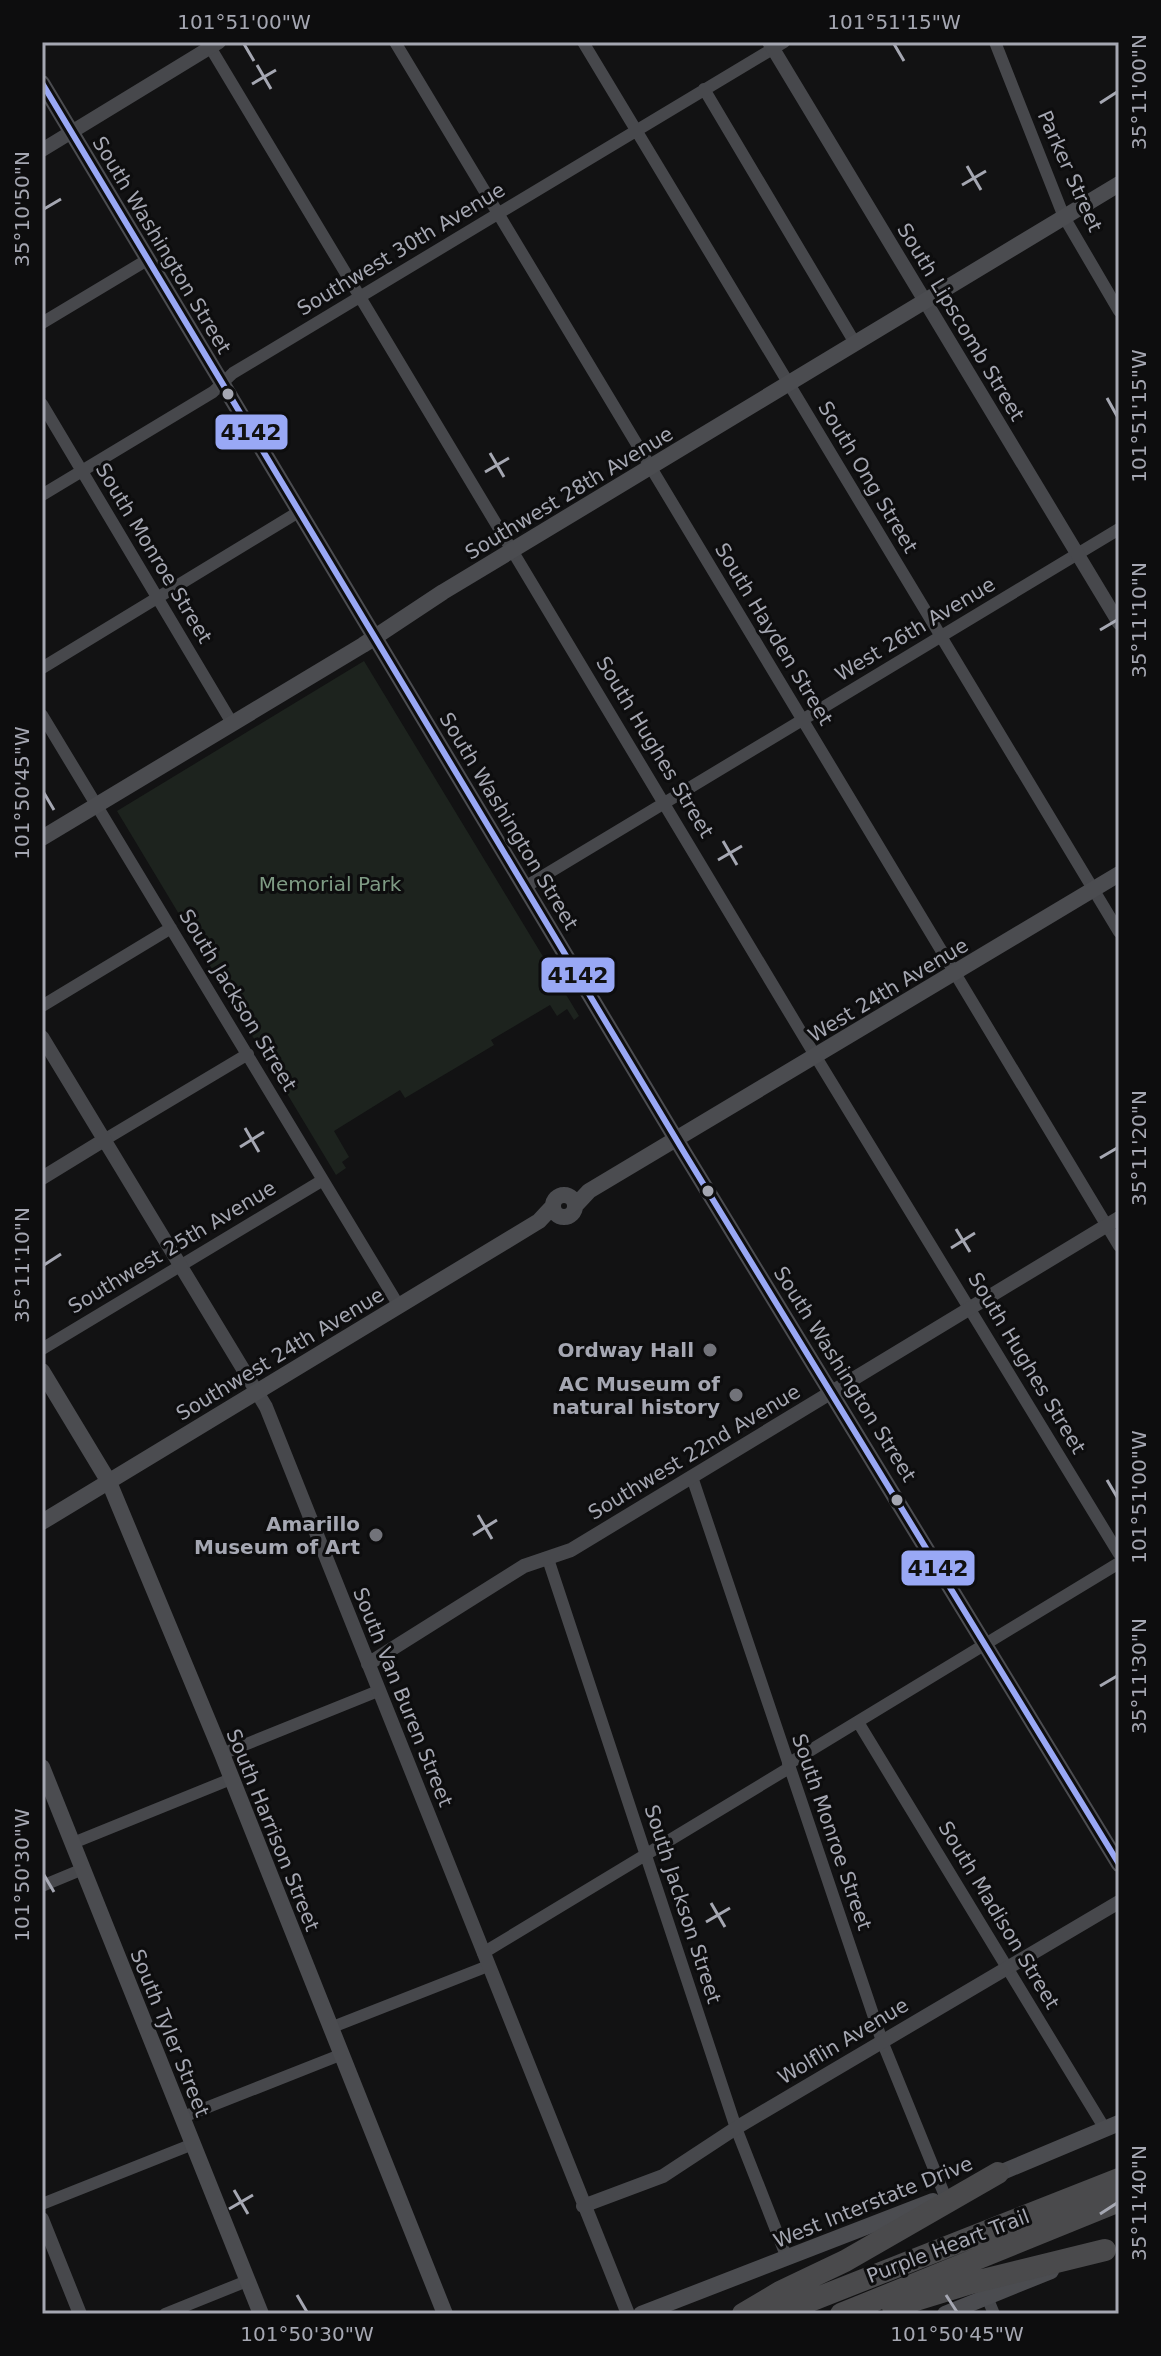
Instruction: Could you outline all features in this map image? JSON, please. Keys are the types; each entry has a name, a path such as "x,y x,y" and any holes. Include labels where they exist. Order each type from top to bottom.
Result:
{"highway":[{"path":"743,2314 780,2292 845,2261 998,2173"},
{"name":"Purple Heart Trail","path":"777,2314 1119,2179"},
{"name":"Purple Heart Trail","path":"841,2314 1119,2201"},
{"path":"869,2314 971,2283 1112,2247"}],"main road":[{"name":"South Washington Street","path":"42,83 676,1139 1119,1864"},
{"name":"Southwest 28th Avenue","path":"42,838 1119,184"},
{"name":"West 24th Avenue","path":"676,1139 1119,874"},
{"name":"Southwest 24th Avenue","path":"42,1522 539,1221 562,1203 589,1191 676,1139"},
{"name":"South Harrison Street","path":"42,1371 109,1482 222,1754 445,2314"},
{"name":"South Tyler Street","path":"42,1767 261,2314"},
{"name":"West Interstate Drive","path":"641,2314 945,2196 1112,2126"},
{"path":"945,2314 1112,2247"}],"street":[{"name":"South Hayden Street","path":"395,42 801,721 955,973 1113,1222 1119,1246"},
{"name":"South Ong Street","path":"583,42 1119,932"},
{"name":"Parker Street","path":"995,42 1064,217 1119,311"},
{"path":"42,150 212,44"},
{"name":"South Hughes Street","path":"212,44 816,1057 1119,1554"},
{"name":"Southwest 30th Avenue","path":"42,495 222,384 233,373 776,44"},
{"name":"South Lipscomb Street","path":"776,44 926,302 1119,623"},
{"path":"704,89 855,343"},
{"path":"42,323 147,260"},
{"name":"South Monroe Street","path":"42,404 232,723"},
{"path":"42,668 300,511"},
{"name":"West 26th Avenue","path":"525,887 1119,529"},
{"name":"South Jackson Street","path":"42,715 399,1306"},
{"path":"42,1006 171,928"},
{"name":"South Van Buren Street","path":"42,1037 257,1391 628,2314"},
{"path":"42,1178 248,1054"},
{"name":"Southwest 25th Avenue","path":"42,1349 323,1180"},
{"name":"Southwest 22nd Avenue","path":"368,1664 524,1566 571,1550 1113,1222"},
{"name":"South Monroe Street","path":"692,1477 882,2041 945,2196"},
{"name":"South Jackson Street","path":"548,1559 736,2128 787,2258"},
{"path":"330,2028 485,1960 858,1722 1119,1563"},
{"path":"222,1754 378,1691"},
{"name":"South Madison Street","path":"858,1722 1008,1967 1112,2126"},
{"path":"73,1843 231,1779"},
{"path":"42,1886 83,1869"},
{"name":"Wolflin Avenue","path":"583,2206 663,2176 736,2128 1119,1902"},
{"path":"183,2117 340,2055"},
{"path":"42,2204 193,2144"},
{"path":"44,2228 80,2314"},
{"path":"165,2314 247,2281"},
{"path":"987,2297 994,2314"}],"green space":[{"name":"Memorial Park","path":"364,661 579,1016 574,1020 567,1009 557,1016 550,1005 491,1040 494,1045 405,1098 400,1090 334,1131 349,1157 342,1162 346,1168 336,1175 117,811"}],"transit line":[{"name":"4142","path":"42,83 685,1154 1119,1864"}],"place":[{"name":"Ordway Hall","path":"710,1350"},
{"name":"AC Museum of natural history","path":"736,1395"},
{"name":"Amarillo Museum of Art","path":"376,1535"}]}
